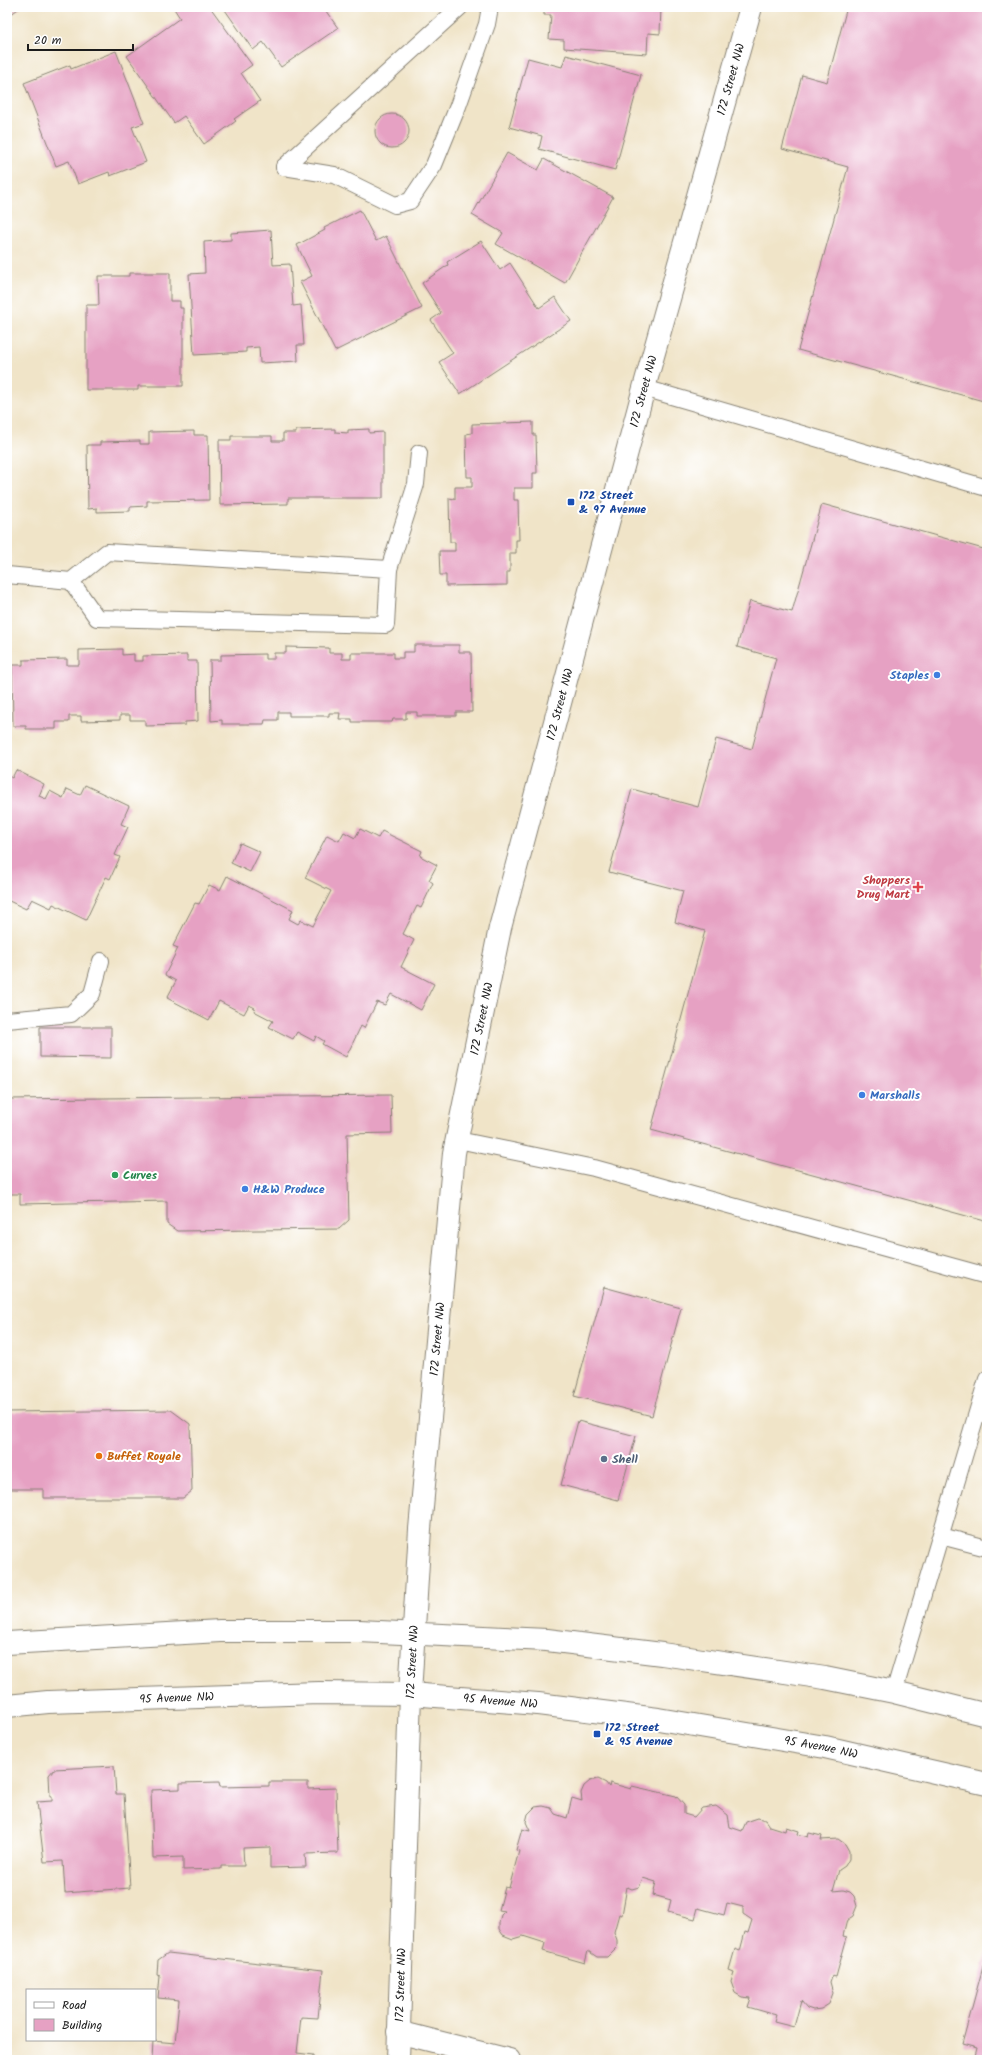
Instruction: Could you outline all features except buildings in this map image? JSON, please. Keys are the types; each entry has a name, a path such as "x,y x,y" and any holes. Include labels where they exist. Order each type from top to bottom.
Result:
{"street":[{"name":"172 Street NW","path":"398,2060 413,1632 435,1349 454,1153 458,1140 500,928 644,388 751,7"},
{"path":"7,1643 220,1631 413,1632 547,1640 662,1654 825,1678 894,1692 987,1715"},
{"name":"95 Avenue NW","path":"7,1706 56,1702 216,1695 410,1694 538,1704 658,1719 825,1746 987,1784"},
{"path":"398,2032 509,2060"}],"lane":[{"path":"460,7 284,167 334,175 396,205 410,201 434,165 458,106 487,24 490,7"},
{"path":"644,388 987,488"},
{"path":"71,581 97,618 386,625 389,569 416,484 418,453"},
{"path":"7,575 71,581 107,552 389,569"},
{"path":"7,1020 71,1014 92,994 101,961"},
{"path":"458,1140 594,1168 987,1276"},
{"path":"894,1692 987,1379"},
{"path":"940,1536 987,1548"}],"place":[{"name":"172 Street & 97 Avenue","path":"571,502"},
{"name":"Staples","path":"937,675"},
{"name":"Shoppers Drug Mart","path":"918,887"},
{"name":"Marshalls","path":"862,1095"},
{"name":"Curves","path":"115,1175"},
{"name":"H&W Produce","path":"245,1189"},
{"name":"Buffet Royale","path":"99,1456"},
{"name":"Shell","path":"604,1459"},
{"name":"172 Street & 95 Avenue","path":"597,1734"}]}
